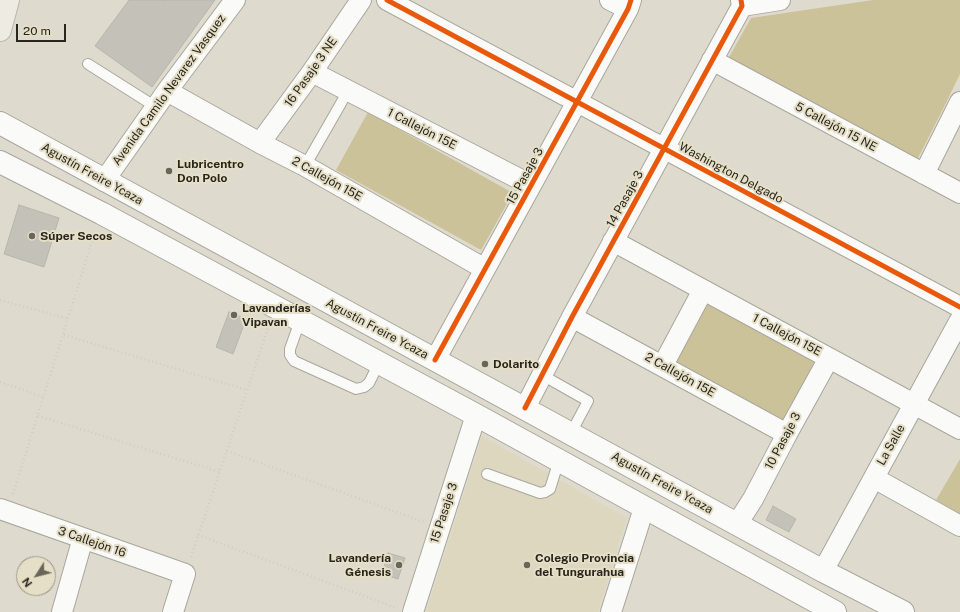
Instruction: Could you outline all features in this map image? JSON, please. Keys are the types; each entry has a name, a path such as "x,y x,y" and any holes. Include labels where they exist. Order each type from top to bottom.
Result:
{"main road":[{"path":"0,30 8,0"},
{"name":"Agustín Freire Ycaza","path":"0,123 104,181 823,571 903,612"},
{"path":"0,162 101,213 476,415 835,612"}],"street":[{"name":"Avenida Camilo Nevarez Vasquez","path":"104,181 235,0"},
{"name":"16 Pasaje 3 NE","path":"260,143 312,72 361,0"},
{"name":"Washington Delgado","path":"387,0 960,307"},
{"path":"610,0 630,5"},
{"path":"742,3 780,0"},
{"name":"14 Pasaje 3","path":"524,408 742,3"},
{"name":"15 Pasaje 3","path":"435,360 630,5"},
{"name":"5 Callejón 15 NE","path":"712,60 960,194"},
{"name":"1 Callejón 15E","path":"312,72 531,185"},
{"name":"2 Callejón 15E","path":"162,99 260,143 305,166 485,269"},
{"path":"924,174 960,102"},
{"name":"1 Callejón 15E","path":"613,241 960,429"},
{"path":"663,365 703,290"},
{"name":"2 Callejón 15E","path":"572,317 663,365 787,434"},
{"name":"La Salle","path":"823,571 960,320"},
{"name":"10 Pasaje 3","path":"737,524 753,499 829,358"},
{"name":"15 Pasaje 3","path":"407,611 440,528 476,415"},
{"path":"874,478 960,526"},
{"path":"612,612 644,508"},
{"name":"3 Callejón 16","path":"4,510 185,574"},
{"path":"62,612 83,538"},
{"path":"173,612 185,574"}],"lane":[{"path":"88,64 162,99"},
{"path":"305,166 348,91"},
{"path":"300,321 290,349 290,355 294,361 356,389 364,387 369,383 379,364"},
{"path":"542,375 588,401 571,433"},
{"path":"487,474 540,493 550,489 559,460"}],"path":[{"path":"4,510 38,416 101,213"},
{"path":"0,300 69,319"},
{"path":"185,574 275,307"},
{"path":"64,335 247,390"},
{"path":"0,382 44,397"},
{"path":"38,416 220,472"},
{"path":"227,451 440,528"},
{"path":"198,535 407,611"}],"shaded area":[{"path":"873,0 960,0 960,74 917,160 728,59 751,18"},
{"path":"368,112 513,193 481,250 336,170"},
{"path":"705,302 815,361 784,420 674,361"},
{"name":"Colegio Provincia del Tungurahua","path":"482,436 627,518 598,612 426,612"},
{"path":"960,459 960,514 936,500"}],"building":[{"path":"129,0 215,0 152,87 95,46"},
{"name":"Súper Secos","path":"19,205 59,218 44,267 4,254"},
{"path":"229,312 246,319 233,354 216,347"},
{"path":"773,506 796,519 789,532 766,520"},
{"path":"388,553 405,558 398,579 382,574"}],"cycle path":[{"path":"387,0 960,307"},
{"path":"435,360 628,9 631,0"},
{"path":"525,408 572,317 742,6 741,0"}],"place":[{"name":"Lubricentro Don Polo","path":"169,171"},
{"name":"Súper Secos","path":"32,236"},
{"name":"Lavanderías Vipavan","path":"234,315"},
{"name":"Dolarito","path":"485,364"},
{"name":"Lavandería Génesis","path":"399,565"},
{"name":"Colegio Provincia del Tungurahua","path":"527,565"}]}
